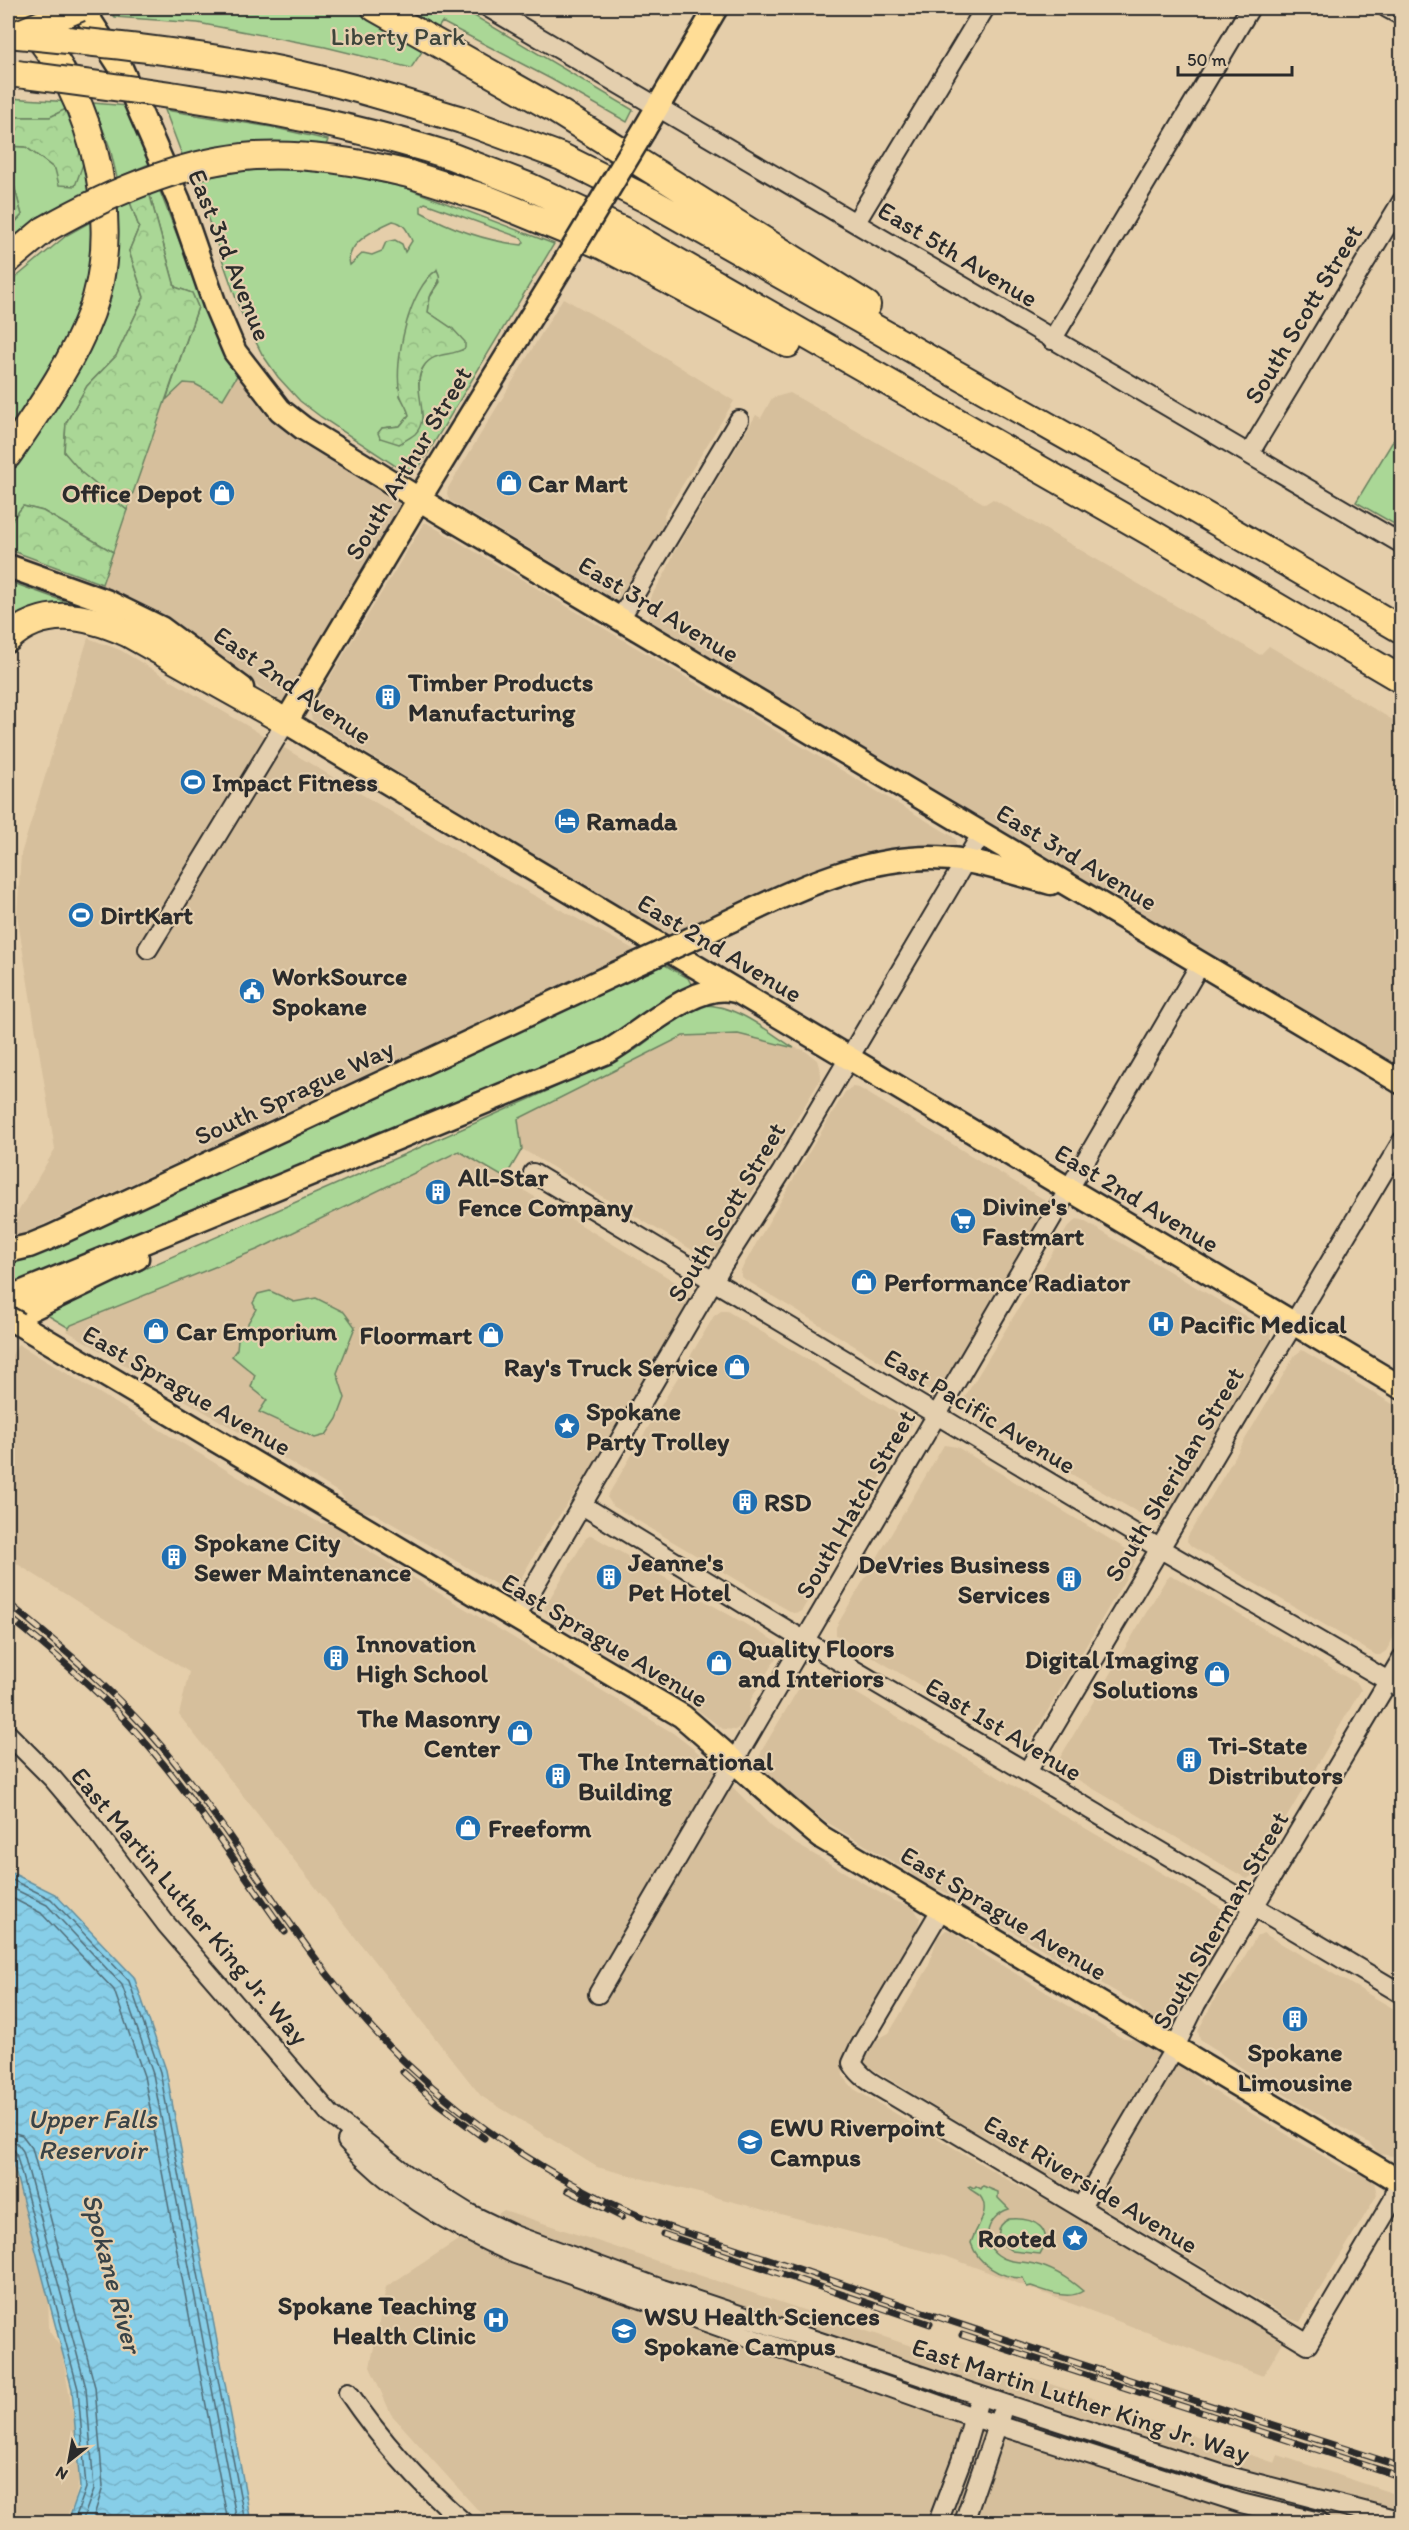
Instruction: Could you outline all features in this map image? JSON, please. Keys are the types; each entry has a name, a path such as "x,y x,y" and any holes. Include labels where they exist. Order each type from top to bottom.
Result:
{"highway":[{"path":"8,455 75,348 91,313 105,248 100,178 90,135 80,109 66,80 28,23 9,8"},
{"path":"8,36 81,8"},
{"path":"375,8 450,48 554,109 1170,495"},
{"path":"8,36 158,50 280,70 462,120 562,157 652,202 1170,495 1401,630"},
{"path":"12,74 188,96 274,111 392,138 448,155 528,186 624,231 1155,535 1401,680"},
{"path":"8,260 44,230 87,205 133,186 191,168 253,156 333,158 409,174 488,200 603,246 856,381 1155,535"},
{"path":"8,639 21,627 37,620 58,616 79,616 104,622 285,722"}],"main road":[{"name":"East 3rd Avenue","path":"81,8 121,68 179,201 215,305 235,352 273,401 288,416 303,428 419,499 1401,1083"},
{"name":"South Arthur Street","path":"285,722 716,8"},
{"name":"East 2nd Avenue","path":"8,566 106,601 160,628 285,722 1401,1388"},
{"name":"South Sprague Way","path":"8,1251 51,1237 632,966 839,874 894,861 928,858 965,861 1078,890"},
{"path":"8,1298 607,1052 696,994 718,989 737,992"},
{"path":"11,1320 133,1261 182,1225"},
{"name":"East Sprague Avenue","path":"11,1320 682,1716 821,1837 1174,2049 1400,2179"}],"street":[{"name":"East 5th Avenue","path":"489,8 1401,544"},
{"path":"856,222 985,8"},
{"path":"1052,340 1250,8"},
{"path":"1387,8 1401,16"},
{"name":"South Scott Street","path":"1249,454 1401,201"},
{"path":"620,619 739,420"},
{"name":"South Arthur Street","path":"148,949 285,722"},
{"name":"South Scott Street","path":"515,1619 713,1282 781,1173 982,833"},
{"name":"South Hatch Street","path":"598,1994 1201,963"},
{"name":"South Sheridan Street","path":"1027,1772 1401,1141"},
{"name":"East Pacific Avenue","path":"533,1173 1160,1548 1394,1685"},
{"name":"East 1st Avenue","path":"582,1505 804,1641 1401,1994"},
{"name":"South Sherman Street","path":"1081,2207 1174,2049 1196,2004 1394,1685 1401,1658"},
{"name":"East Martin Luther King Jr. Way","path":"8,1734 53,1779 87,1819 172,1931 330,2114 407,2175 468,2213 514,2235 701,2302 980,2396 1221,2474 1401,2521"},
{"name":"East Riverside Avenue","path":"942,1908 852,2063 864,2078 1308,2344 1393,2200 1400,2179"},
{"name":"East Martin Luther King Jr. Way","path":"330,2114 335,2126 376,2170 437,2215 495,2245 973,2417 1241,2502 1319,2523"},
{"path":"348,2392 395,2455 463,2523"},
{"path":"938,2523 961,2461 980,2396"},
{"path":"964,2523 1005,2404"}],"shaded area":[{"path":"563,298 637,340 734,401 664,515 666,524 619,602 450,501 447,495 448,488"},
{"path":"238,374 300,439 401,506 286,698 282,701 164,622 101,588 166,400 184,383 195,383 223,399"},
{"path":"790,393 985,504 993,499 1260,655 1269,646 1401,725 1401,1067 648,620 651,615 650,598 666,572 675,551 756,415 761,418 772,398"},
{"path":"424,523 952,836 956,840 955,847 671,938 312,720 310,710"},
{"path":"88,638 120,650 502,878 635,950 8,1241 8,1229 55,1149 17,915 21,854"},
{"path":"738,1034 804,1050 817,1060 821,1074 820,1080 713,1258 704,1257 522,1149 518,1120 683,1036"},
{"path":"852,1087 859,1088 1045,1200 1047,1205 943,1386 937,1390 927,1390 741,1277 741,1270 802,1164 845,1092"},
{"path":"459,1151 687,1289 690,1294 689,1302 583,1481 542,1541 515,1589 509,1592 374,1513 360,1512 349,1506 341,1494 288,1461 67,1331 71,1325 259,1249"},
{"path":"1077,1219 1269,1330 1271,1335 1271,1340 1163,1522 1158,1524 969,1415 963,1406 963,1400 1068,1227"},
{"path":"721,1311 727,1311 912,1424 801,1612 793,1613 613,1506 607,1497 714,1316"},
{"path":"18,1344 238,1477 320,1523 334,1525 346,1532 357,1544 673,1733 700,1754 772,1827 796,1844 894,1901 913,1907 920,1918 918,1928 842,2060 843,2076 854,2089 1027,2191 1035,2194 1044,2192 1057,2200 1068,2188 866,2065 865,2061 876,2040 889,2033 928,1968 937,1938 946,1930 952,1931 975,1949 1120,2037 1137,2040 1191,2073 1202,2084 1350,2172 1366,2175 1374,2181 1377,2195 1300,2322 1291,2319 1092,2201 1084,2216 1283,2342 1263,2376 948,2257 597,2167 481,2096 179,1715 189,1672 8,1558 8,1362"},
{"path":"1302,1350 1401,1409 1401,1624 1386,1651 1380,1655 1376,1655 1191,1546 1187,1541 1295,1355"},
{"path":"944,1445 957,1447 1136,1555 1136,1561 1028,1744 1023,1747 836,1635 836,1627"},
{"path":"591,1535 778,1643 779,1653 751,1699 747,1719 743,1725 735,1730 723,1729 679,1696 548,1617 544,1608 586,1538"},
{"path":"1170,1576 1358,1684 1361,1690 1253,1875 1247,1879 1058,1768 1058,1761"},
{"path":"815,1669 1226,1911 1226,1919 1172,2014 1161,2022 1150,2020 1137,2004 941,1890 929,1889 919,1883 910,1872 805,1809 767,1776 760,1768 759,1760 762,1750 808,1673"},
{"path":"1263,1933 1401,2013 1401,2134 1398,2152 1393,2156 1379,2154 1369,2143 1263,2082 1200,2040 1198,2031 1221,1987 1231,1980 1256,1937"},
{"path":"8,2143 48,2289 49,2331 61,2348 82,2466 74,2504 63,2522 8,2522"},
{"name":"WSU Health Sciences Spokane Campus","path":"504,2210 1022,2383 1032,2378 1099,2400 1119,2411 1275,2463 1278,2455 1401,2496 1401,2522 493,2522 476,2508 391,2414 370,2367 386,2287"}],"green space":[{"name":"Liberty Park","path":"106,8 461,8 633,110 627,122 442,22 411,68 325,47 198,23 115,17"},
{"path":"8,98 71,102 97,187 50,214 8,245 8,230 22,215 13,182 8,181 8,146 26,147 55,169 68,108 50,117 8,117"},
{"path":"93,103 128,106 149,164 117,178 110,148"},
{"path":"68,108 86,156 75,186 59,185 55,169 26,147 8,146 8,117 50,117"},
{"path":"165,110 271,127 328,140 326,145 276,143 182,155"},
{"path":"280,168 336,172 406,188 554,244 420,466 411,469 397,467 321,417 300,401 278,377 262,354 240,310 194,179","holes":["425,203 521,238 524,242 522,245 509,243 457,229 421,212 421,206","393,221 406,228 412,241 405,252 402,244 395,240 386,242 382,251 372,255 363,253 350,265 349,257 352,250 371,232","437,270 440,282 430,297 428,312 453,329 462,350 440,354 429,360 420,374 419,382 422,417 380,438 382,428 400,426 409,415 400,396"]},
{"path":"8,181 13,182 22,215 8,230"},
{"path":"159,189 213,327 238,374 223,399 195,384 184,383 166,400 198,307 192,293 175,287 149,192"},
{"path":"149,192 175,287 192,293 198,307 127,510 82,473 64,452 66,423 87,386 116,356 144,297 129,251 139,227 129,199"},
{"path":"129,199 139,227 129,251 144,297 116,356 87,386 66,423 64,452 83,473 127,510 113,552 43,511 23,506 8,525 8,473 53,407 92,342 105,311 113,278 117,204"},
{"path":"101,216 88,302 8,442 8,284 67,235"},
{"path":"437,270 439,281 430,297 428,312 453,329 465,342 465,348 433,358 424,366 419,383 422,410 420,427 415,434 399,444 380,438 378,433 382,428 400,426 409,415 400,394 398,380 401,345 418,292"},
{"path":"1401,428 1401,528 1356,502"},
{"path":"23,506 43,511 113,552 102,584 10,550 8,525"},
{"path":"8,580 16,584 83,608 8,626"},
{"path":"665,965 688,978 691,984 688,989 648,1018 582,1054 388,1130 8,1289 8,1259"},
{"path":"704,1005 728,1009 740,1014 794,1048 738,1034 683,1036 518,1119 522,1149 505,1178 459,1151 259,1249 71,1325 69,1328 44,1313 532,1098 635,1050 677,1019"},
{"path":"270,1291 294,1302 316,1298 344,1312 355,1327 337,1373 345,1398 337,1419 326,1435 315,1438 259,1412 267,1400 251,1387 255,1375 232,1356 237,1349 238,1339 248,1330 248,1323 256,1309 253,1303 258,1294"},
{"path":"983,2186 998,2192 998,2198 1009,2209 996,2217 988,2229 988,2243 998,2255 1011,2261 1048,2268 1083,2291 1064,2295 1031,2286 1027,2287 1023,2278 998,2272 984,2263 974,2251 971,2243 982,2220 983,2202 980,2196 968,2187 981,2189"},
{"path":"1009,2219 1027,2220 1040,2226 1045,2238 1040,2254 1012,2251 1000,2243 999,2229"}],"water":[{"name":"Upper Falls Reservoir","path":"8,1871 55,1894 134,1977 166,2070 251,2522 68,2522 80,2488 72,2389 8,2144"}],"railway":[{"path":"8,1603 101,1683 165,1750 317,1960 375,2031 434,2089 524,2156 590,2193 667,2227 1062,2358 1402,2467"},
{"path":"8,1616 81,1678 146,1743 208,1822 285,1932"},
{"path":"403,2072 437,2103 484,2138"},
{"path":"568,2190 622,2217"},
{"path":"663,2234 930,2324"},
{"path":"962,2335 1402,2477"}],"place":[{"name":"Car Mart","path":"509,483"},
{"name":"Office Depot","path":"222,493"},
{"name":"Timber Products Manufacturing","path":"388,697"},
{"name":"Impact Fitness","path":"193,782"},
{"name":"Ramada","path":"567,821"},
{"name":"DirtKart","path":"81,915"},
{"name":"WorkSource Spokane","path":"252,991"},
{"name":"All-Star Fence Company","path":"438,1192"},
{"name":"Divine's Fastmart","path":"963,1221"},
{"name":"Performance Radiator","path":"864,1282"},
{"name":"Pacific Medical","path":"1161,1324"},
{"name":"Car Emporium","path":"156,1331"},
{"name":"Floormart","path":"491,1335"},
{"name":"Ray's Truck Service","path":"737,1367"},
{"name":"Spokane Party Trolley","path":"567,1426"},
{"name":"RSD","path":"745,1502"},
{"name":"Spokane City Sewer Maintenance","path":"174,1557"},
{"name":"Jeanne's Pet Hotel","path":"609,1577"},
{"name":"DeVries Business Services","path":"1069,1579"},
{"name":"Innovation High School","path":"336,1658"},
{"name":"Quality Floors and Interiors","path":"719,1663"},
{"name":"Digital Imaging Solutions","path":"1217,1674"},
{"name":"The Masonry Center","path":"520,1733"},
{"name":"Tri-State Distributors","path":"1189,1760"},
{"name":"The International Building","path":"558,1776"},
{"name":"Freeform","path":"468,1828"},
{"name":"Spokane Limousine","path":"1295,2019"},
{"name":"EWU Riverpoint Campus","path":"750,2142"},
{"name":"Rooted","path":"1075,2238"},
{"name":"Spokane Teaching Health Clinic","path":"496,2320"},
{"name":"WSU Health Sciences Spokane Campus","path":"624,2331"}],"water label":[{"name":"Spokane River","path":"112,2273"}]}
